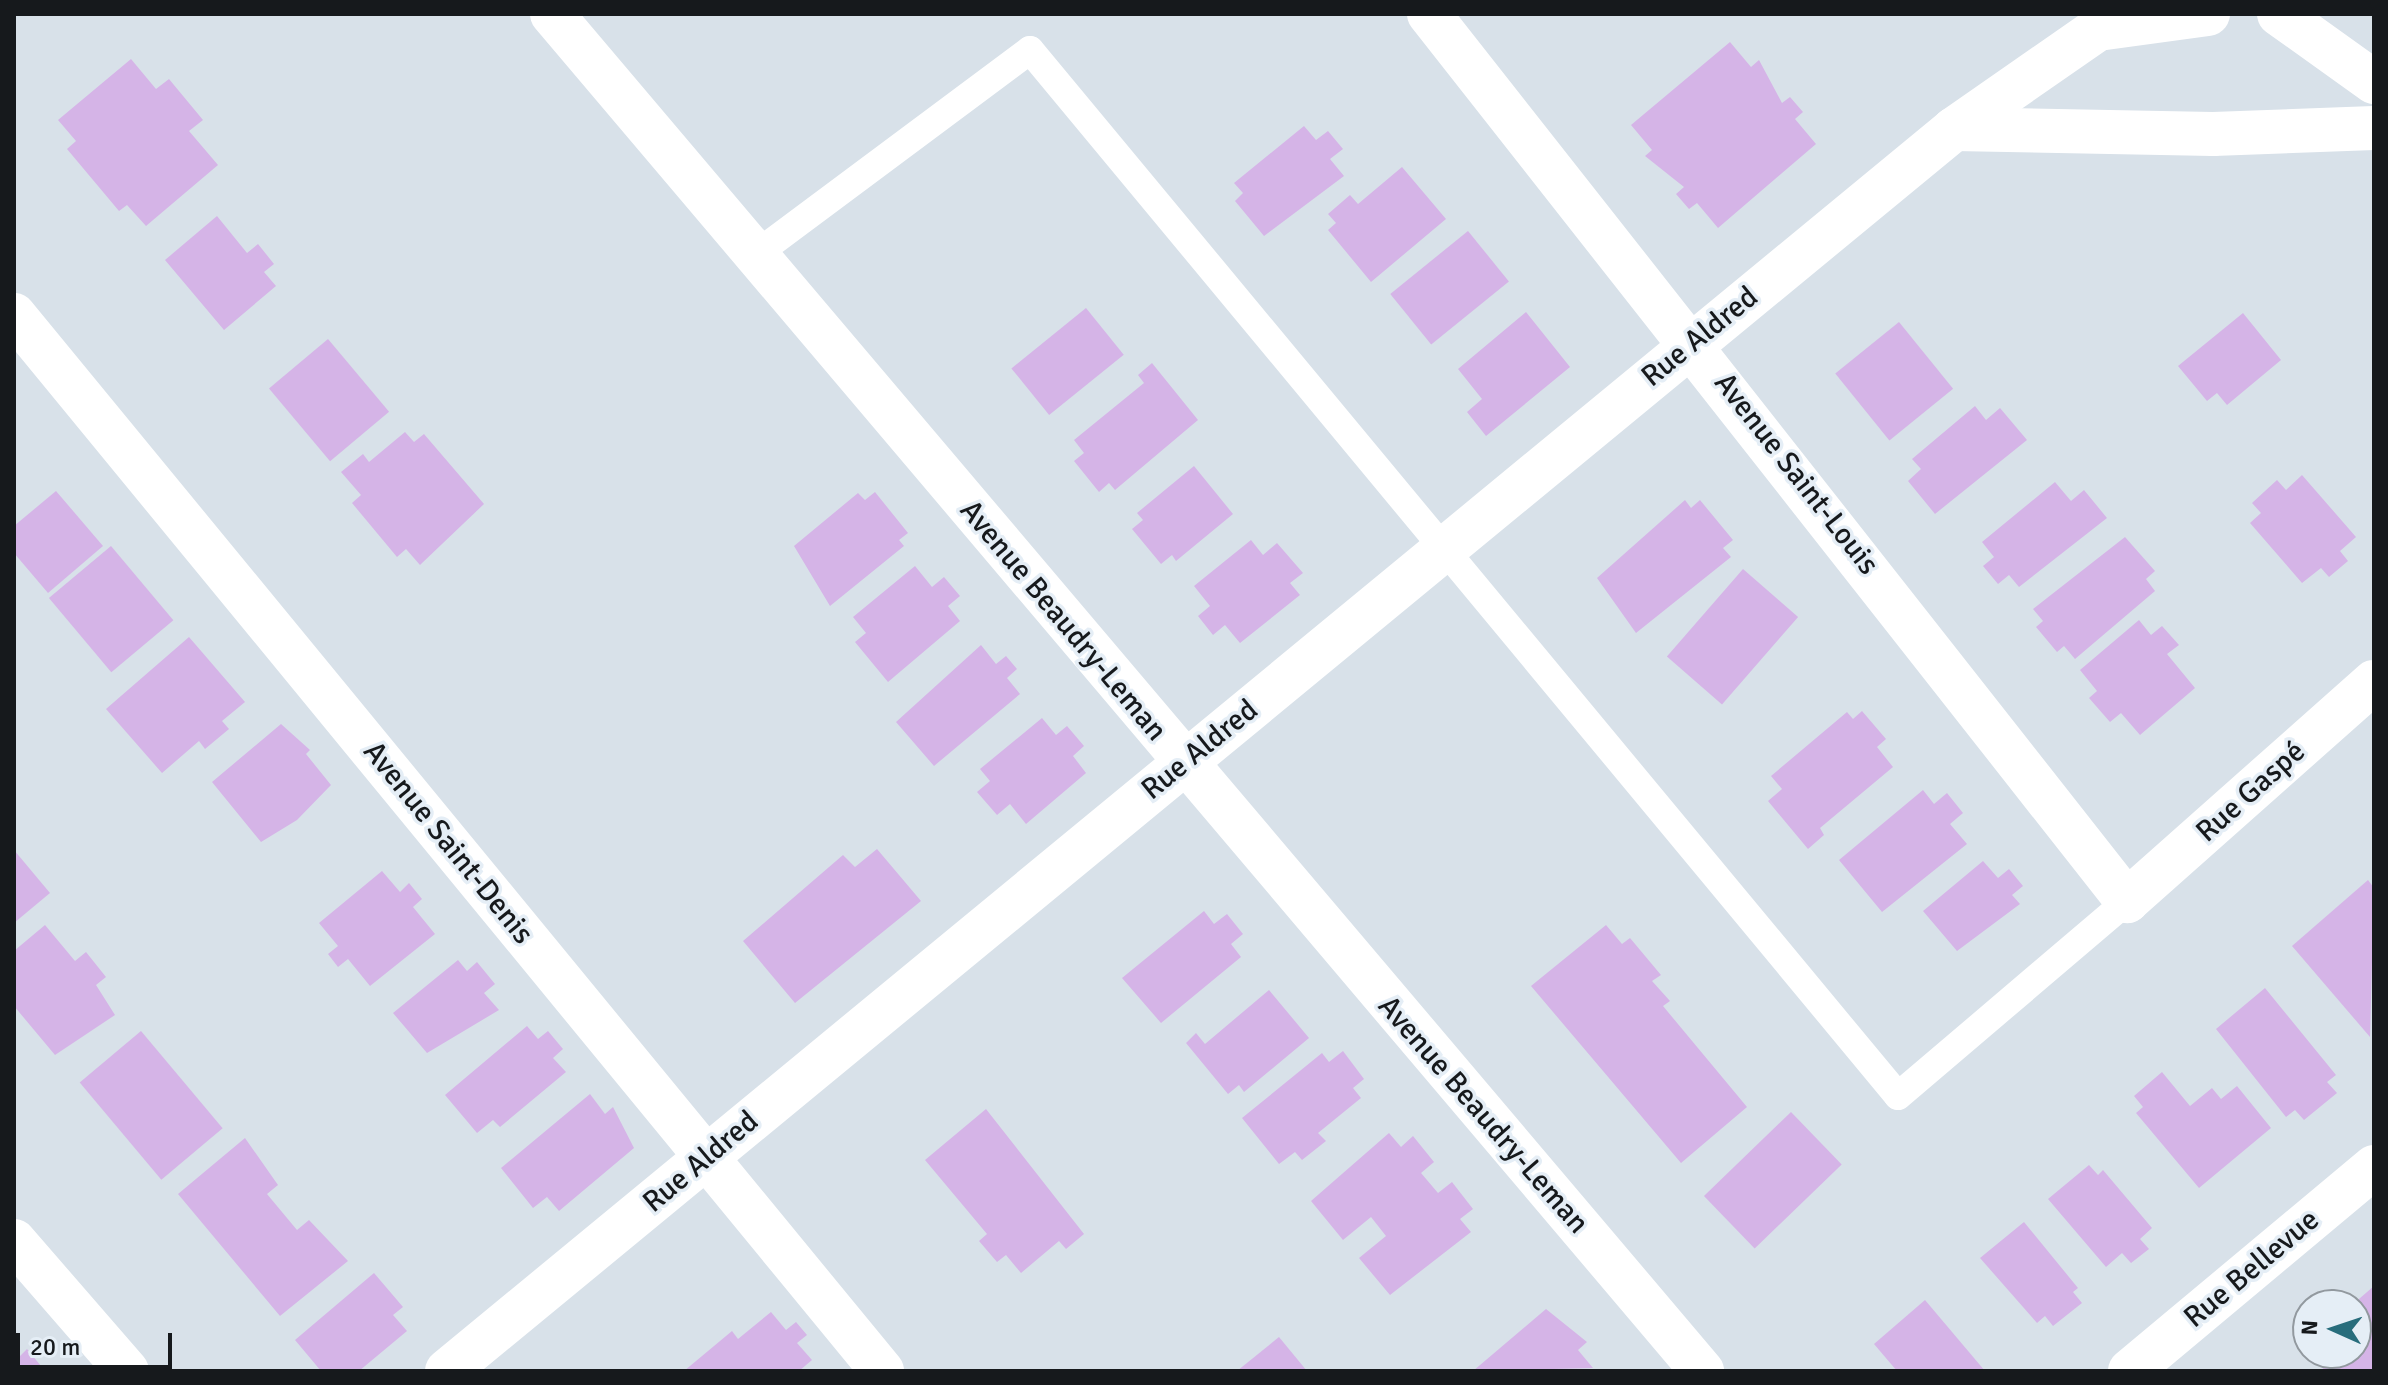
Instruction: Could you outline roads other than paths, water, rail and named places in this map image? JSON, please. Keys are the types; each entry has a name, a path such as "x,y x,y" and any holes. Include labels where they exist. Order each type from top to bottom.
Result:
{"street":[{"name":"Avenue Beaudry-Leman","path":"552,14 1183,764 1702,1371"},
{"name":"Avenue Saint-Louis","path":"1429,14 1695,342 2127,901"},
{"name":"Rue Aldred","path":"447,1371 1954,129 2098,29 2208,14"},
{"path":"2279,14 2374,82"},
{"path":"1954,129 2213,134 2374,128"},
{"name":"Avenue Saint-Denis","path":"14,315 882,1371"},
{"name":"Rue Gaspé","path":"2127,901 2374,682"},
{"name":"Rue Bellevue","path":"2130,1371 2374,1167"},
{"path":"14,1241 127,1371"}],"lane":[{"path":"755,255 1030,50 1898,1096 2127,901"}]}
